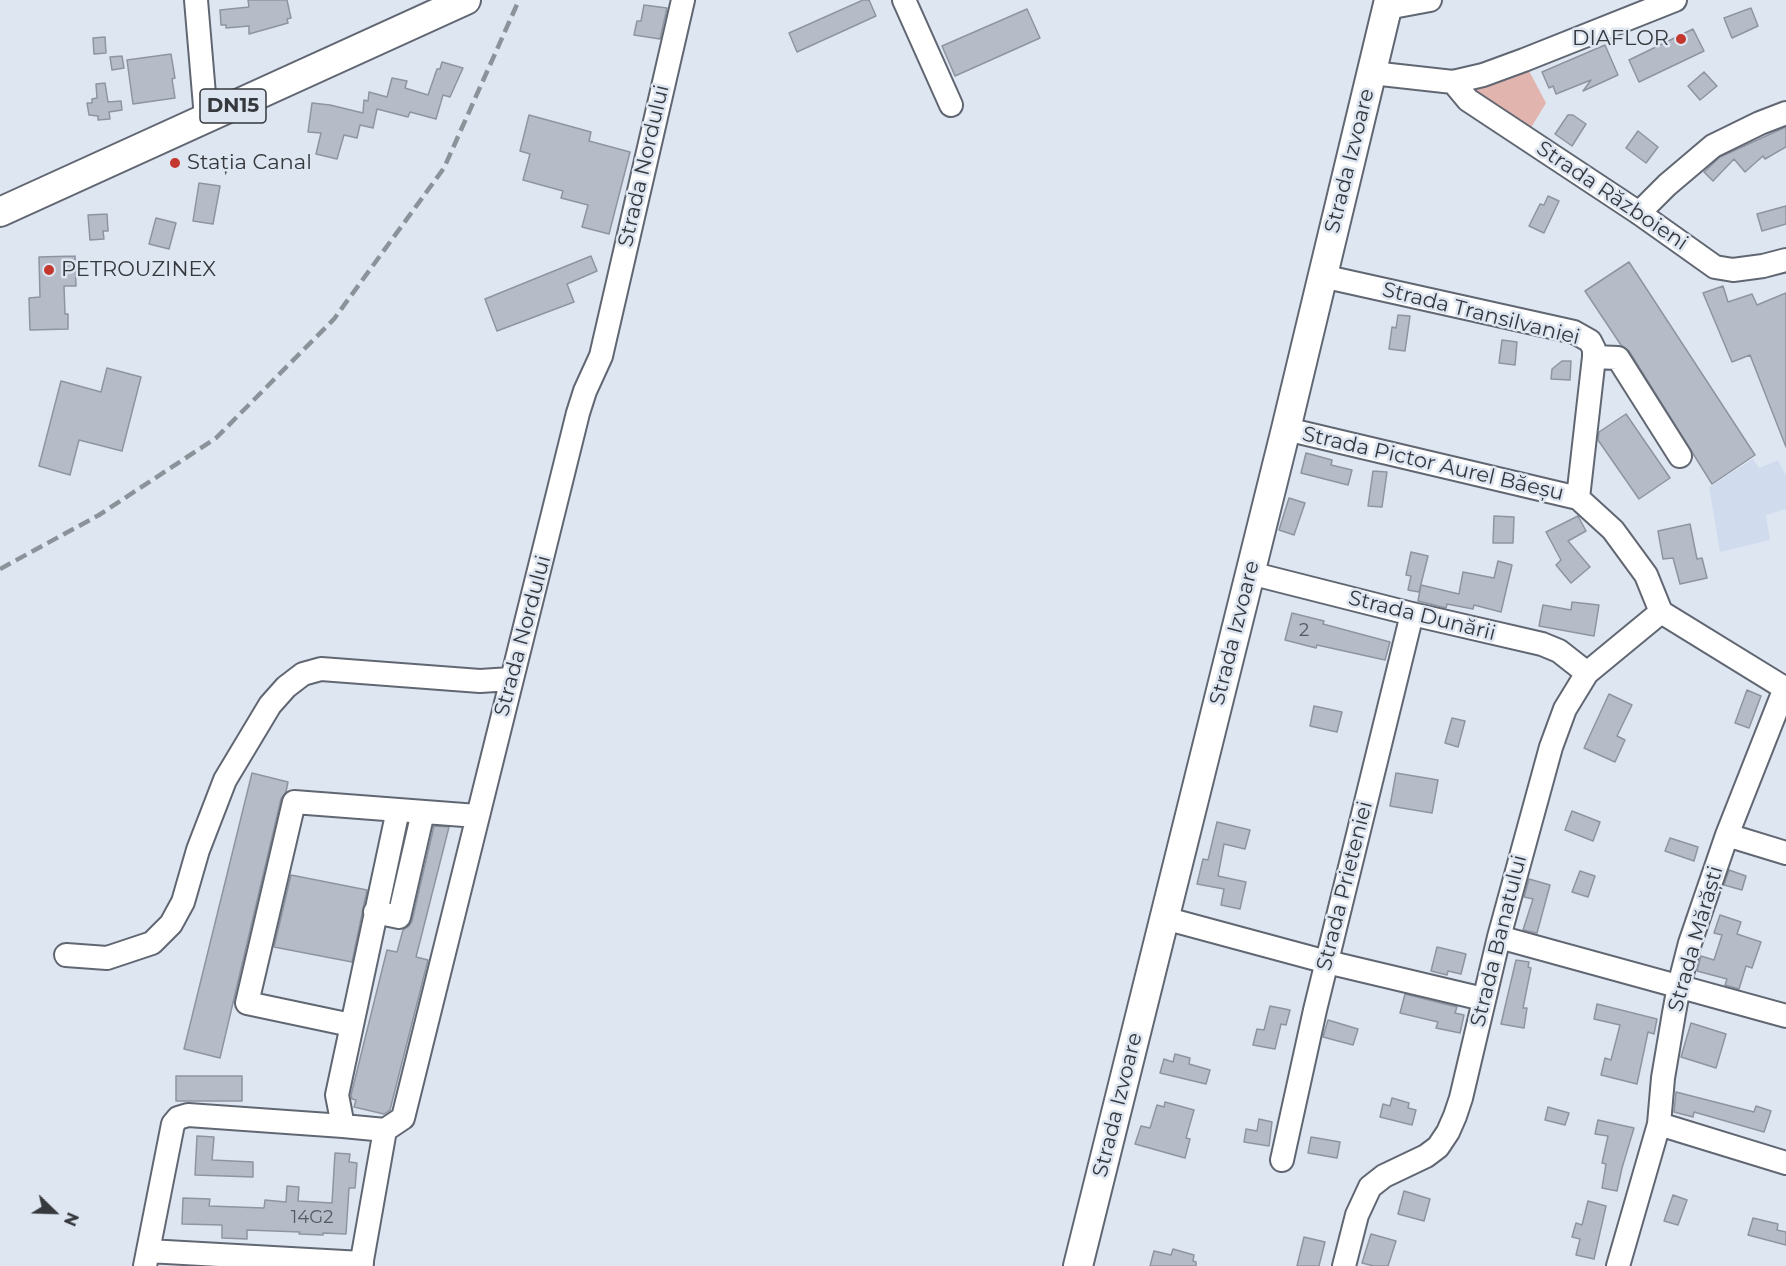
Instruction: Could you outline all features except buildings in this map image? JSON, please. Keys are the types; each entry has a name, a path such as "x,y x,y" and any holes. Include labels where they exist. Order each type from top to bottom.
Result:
{"main road":[{"name":"DN15","path":"0,212 466,0"},
{"name":"Strada Izvoare","path":"1078,1266 1286,429 1388,4"}],"street":[{"path":"196,0 206,118"},
{"name":"Strada Nordului","path":"385,1130 403,1118 578,413 601,356 683,0"},
{"path":"904,0 951,105"},
{"path":"1388,4 1430,0"},
{"path":"1372,73 1453,82 1483,75 1675,0"},
{"name":"Strada Războieni","path":"1453,82 1468,100 1639,213 1715,267 1733,270 1786,260"},
{"path":"1639,213 1667,184 1713,146 1786,113"},
{"name":"Strada Transilvaniei","path":"1322,276 1583,336 1590,341 1594,349 1594,357 1578,498"},
{"path":"1583,336 1596,325 1680,456"},
{"path":"1594,357 1618,358"},
{"name":"Strada Pictor Aurel Băeșu","path":"1286,429 1578,498 1620,539 1646,575 1661,612"},
{"name":"Strada Dunării","path":"1250,573 1542,644 1558,651 1587,674"},
{"path":"1661,612 1785,689"},
{"name":"Strada Banatului","path":"1344,1266 1357,1215 1370,1187 1384,1176 1438,1147 1448,1132 1461,1098 1483,999 1551,747 1565,710 1587,674 1661,612"},
{"name":"Strada Prieteniei","path":"1282,1160 1327,962 1412,614"},
{"path":"66,955 107,958 152,943 171,924 183,902 198,850 225,780 270,705 286,687 303,674 321,669 480,681 511,679"},
{"name":"Strada Mărăști","path":"1617,1266 1659,1124 1663,1078 1679,986 1690,943 1727,835 1785,689"},
{"path":"351,1025 247,1003 294,802 477,816"},
{"path":"343,1126 337,1095 398,810"},
{"path":"375,912 399,917 423,812"},
{"path":"1727,835 1786,853"},
{"path":"1164,918 1327,962 1483,999"},
{"path":"1499,937 1786,1016"},
{"path":"188,1115 343,1126 385,1130 361,1265 146,1259 173,1124 178,1118 188,1115"},
{"path":"1659,1124 1786,1163"}],"shaded area":[{"path":"1528,69 1546,103 1529,131 1474,94 1475,89"},
{"path":"1753,459 1759,468 1778,460 1786,476 1786,509 1766,515 1770,540 1720,552 1709,487"}],"railway":[{"path":"0,569 99,515 216,438 334,319 444,168 519,0"}],"place":[{"name":"DIAFLOR","path":"1681,39"},
{"name":"Stația Canal","path":"175,163"},
{"name":"PETROUZINEX","path":"49,270"}]}
